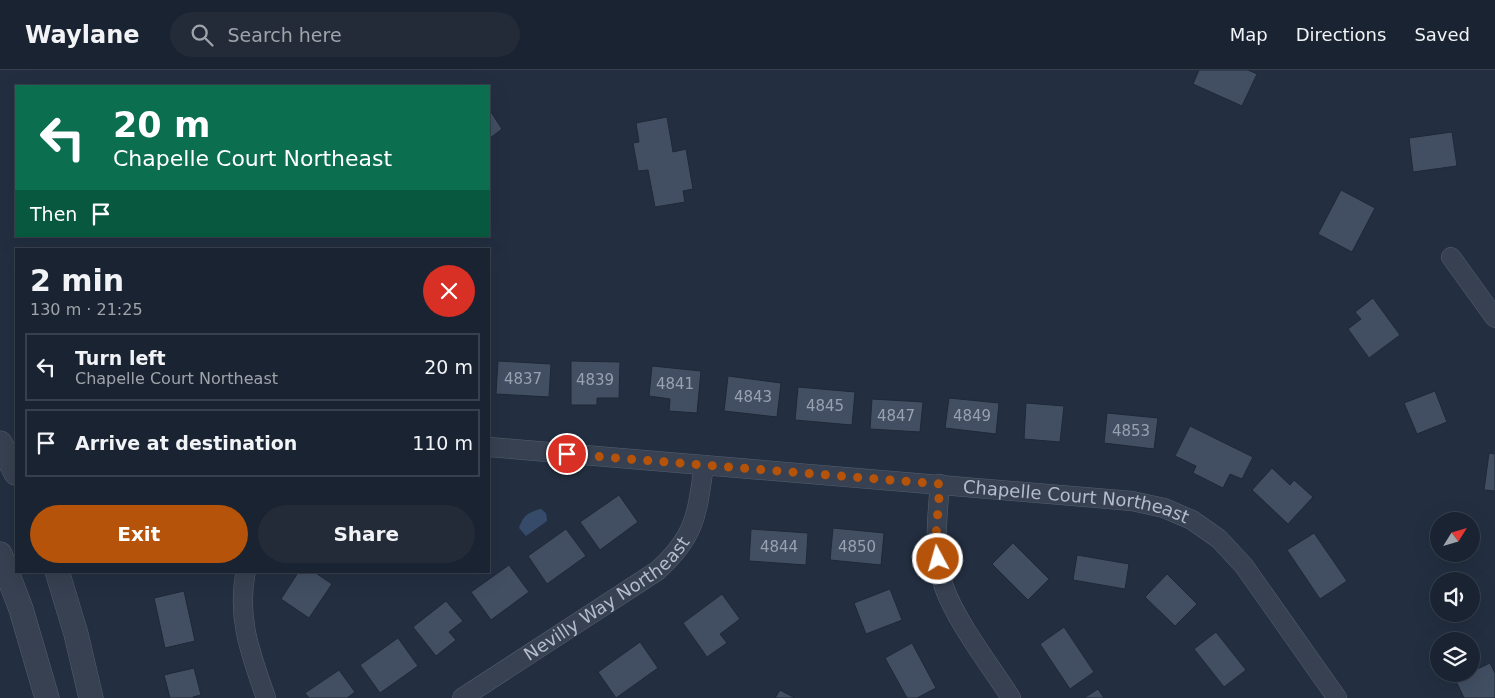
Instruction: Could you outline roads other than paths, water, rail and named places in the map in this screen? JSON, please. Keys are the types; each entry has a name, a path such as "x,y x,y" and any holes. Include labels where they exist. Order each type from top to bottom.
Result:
{"street":[{"path":"1451,257 1495,318"},
{"path":"0,443 15,471"},
{"name":"Chapelle Court Northeast","path":"490,447 1132,501 1164,508 1192,520 1219,539 1244,566 1336,698"},
{"name":"Nevilly Way Northeast","path":"462,698 657,571 674,556 685,542 695,520 704,465"},
{"path":"940,484 936,536 943,586 959,619 1011,698"},
{"path":"0,554 21,609 47,698"},
{"path":"58,573 76,634 91,698"},
{"path":"246,573 242,590 243,618 249,651 266,698"}],"water":[{"path":"540,509 546,514 547,521 526,536 519,528 522,521 529,514"}]}
